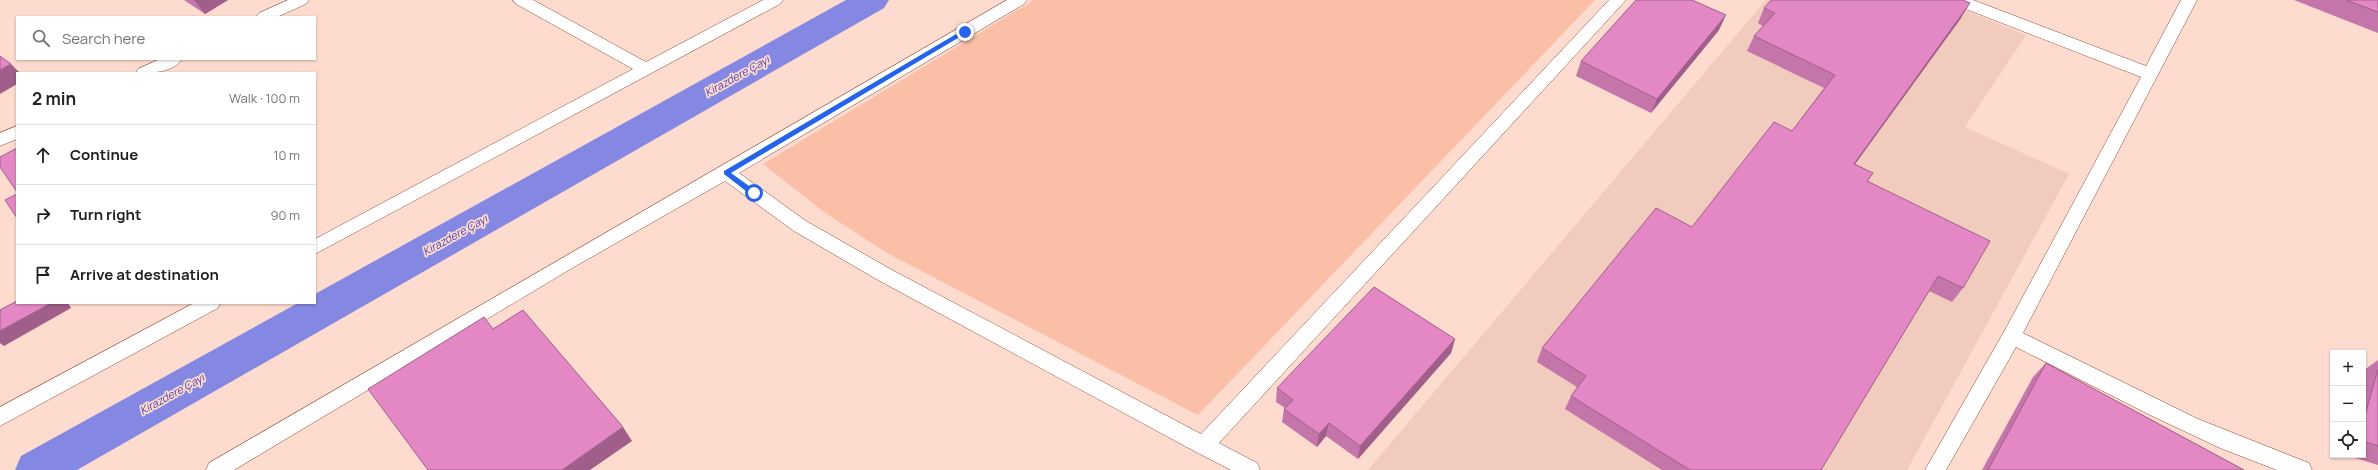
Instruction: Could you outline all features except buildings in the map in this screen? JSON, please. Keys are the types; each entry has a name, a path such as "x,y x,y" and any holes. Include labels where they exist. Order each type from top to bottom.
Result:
{"street":[{"path":"266,16 301,0"},
{"path":"522,0 646,69"},
{"path":"316,246 775,0"},
{"path":"216,470 568,262 726,173 1019,0"},
{"path":"1203,446 1618,0"},
{"path":"1958,0 2150,74"},
{"path":"1935,470 2012,336 2189,0"},
{"path":"146,72 172,60"},
{"path":"0,140 16,132"},
{"path":"726,173 800,226 885,275 1250,470"},
{"path":"0,417 209,304"},
{"path":"2012,336 2149,406 2226,442 2302,470"}],"shaded area":[{"path":"1034,0 1595,0 1198,415 887,253 824,212 763,164"},
{"path":"1766,0 1939,0 2026,35 1965,127 2069,174 1907,470 1368,470"}],"waterway":[{"name":"Kirazdere Çayı","path":"37,470 872,0"}],"route":[{"path":"754,193 726,173 965,32"}]}
